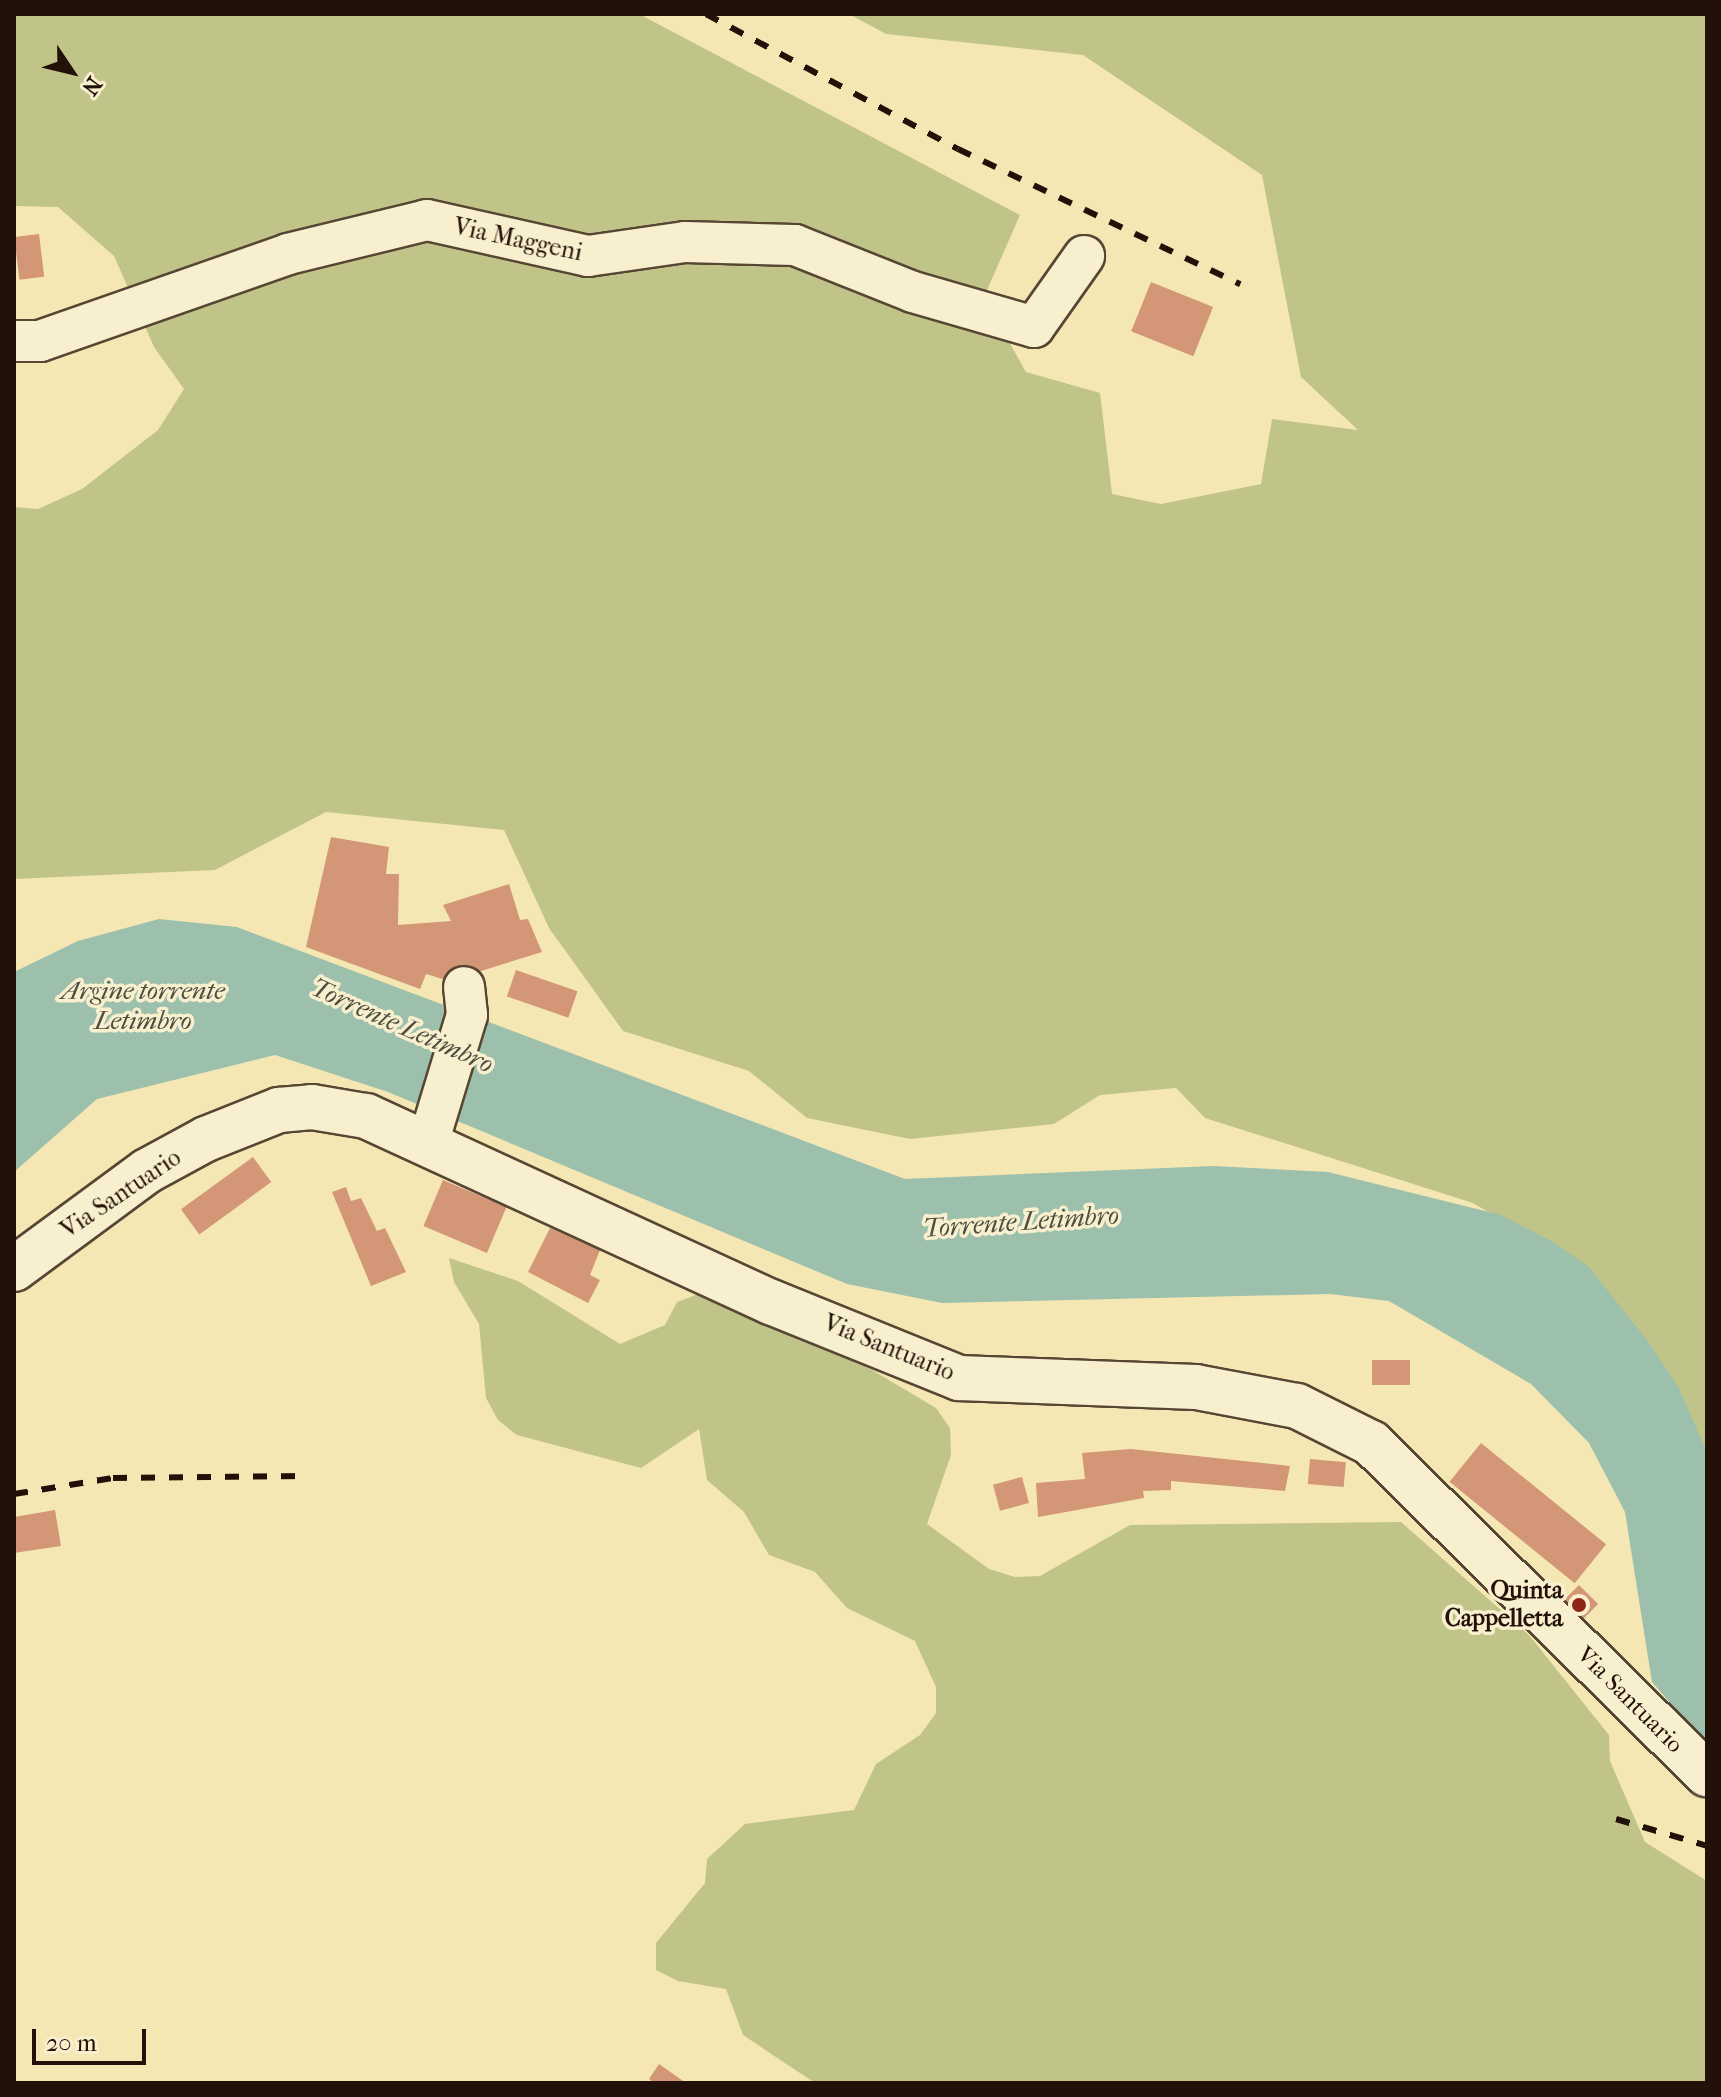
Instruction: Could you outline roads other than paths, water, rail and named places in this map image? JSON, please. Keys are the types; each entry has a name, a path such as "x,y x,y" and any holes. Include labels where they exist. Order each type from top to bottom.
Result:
{"main road":[{"name":"Via Santuario","path":"14,1269 147,1171 279,1110 312,1107 432,1129 771,1302 959,1378 1196,1387 1297,1406 1371,1443 1707,1774"}],"street":[{"name":"Via Maggeni","path":"14,341 40,341 288,254 427,220 588,256 685,242 795,245 913,292 1034,327 1084,256"},
{"path":"432,1129 465,1001"}],"water":[{"name":"Argine torrente Letimbro","path":"159,919 237,927 905,1179 1213,1166 1328,1172 1501,1215 1553,1242 1589,1267 1647,1340 1679,1388 1707,1453 1707,1746 1652,1682 1625,1512 1589,1443 1531,1384 1389,1301 1330,1294 942,1303 847,1284 388,1092 275,1055 97,1099 14,1172 14,972 78,941"}],"railway":[{"path":"706,14 958,149 1240,284"},
{"path":"14,1494 113,1478 309,1476"},
{"path":"1616,1819 1707,1846"}],"place":[{"name":"Quinta Cappelletta","path":"1579,1605"}],"water label":[{"name":"Torrente Letimbro","path":"402,1026"},
{"name":"Torrente Letimbro","path":"1021,1222"}]}
